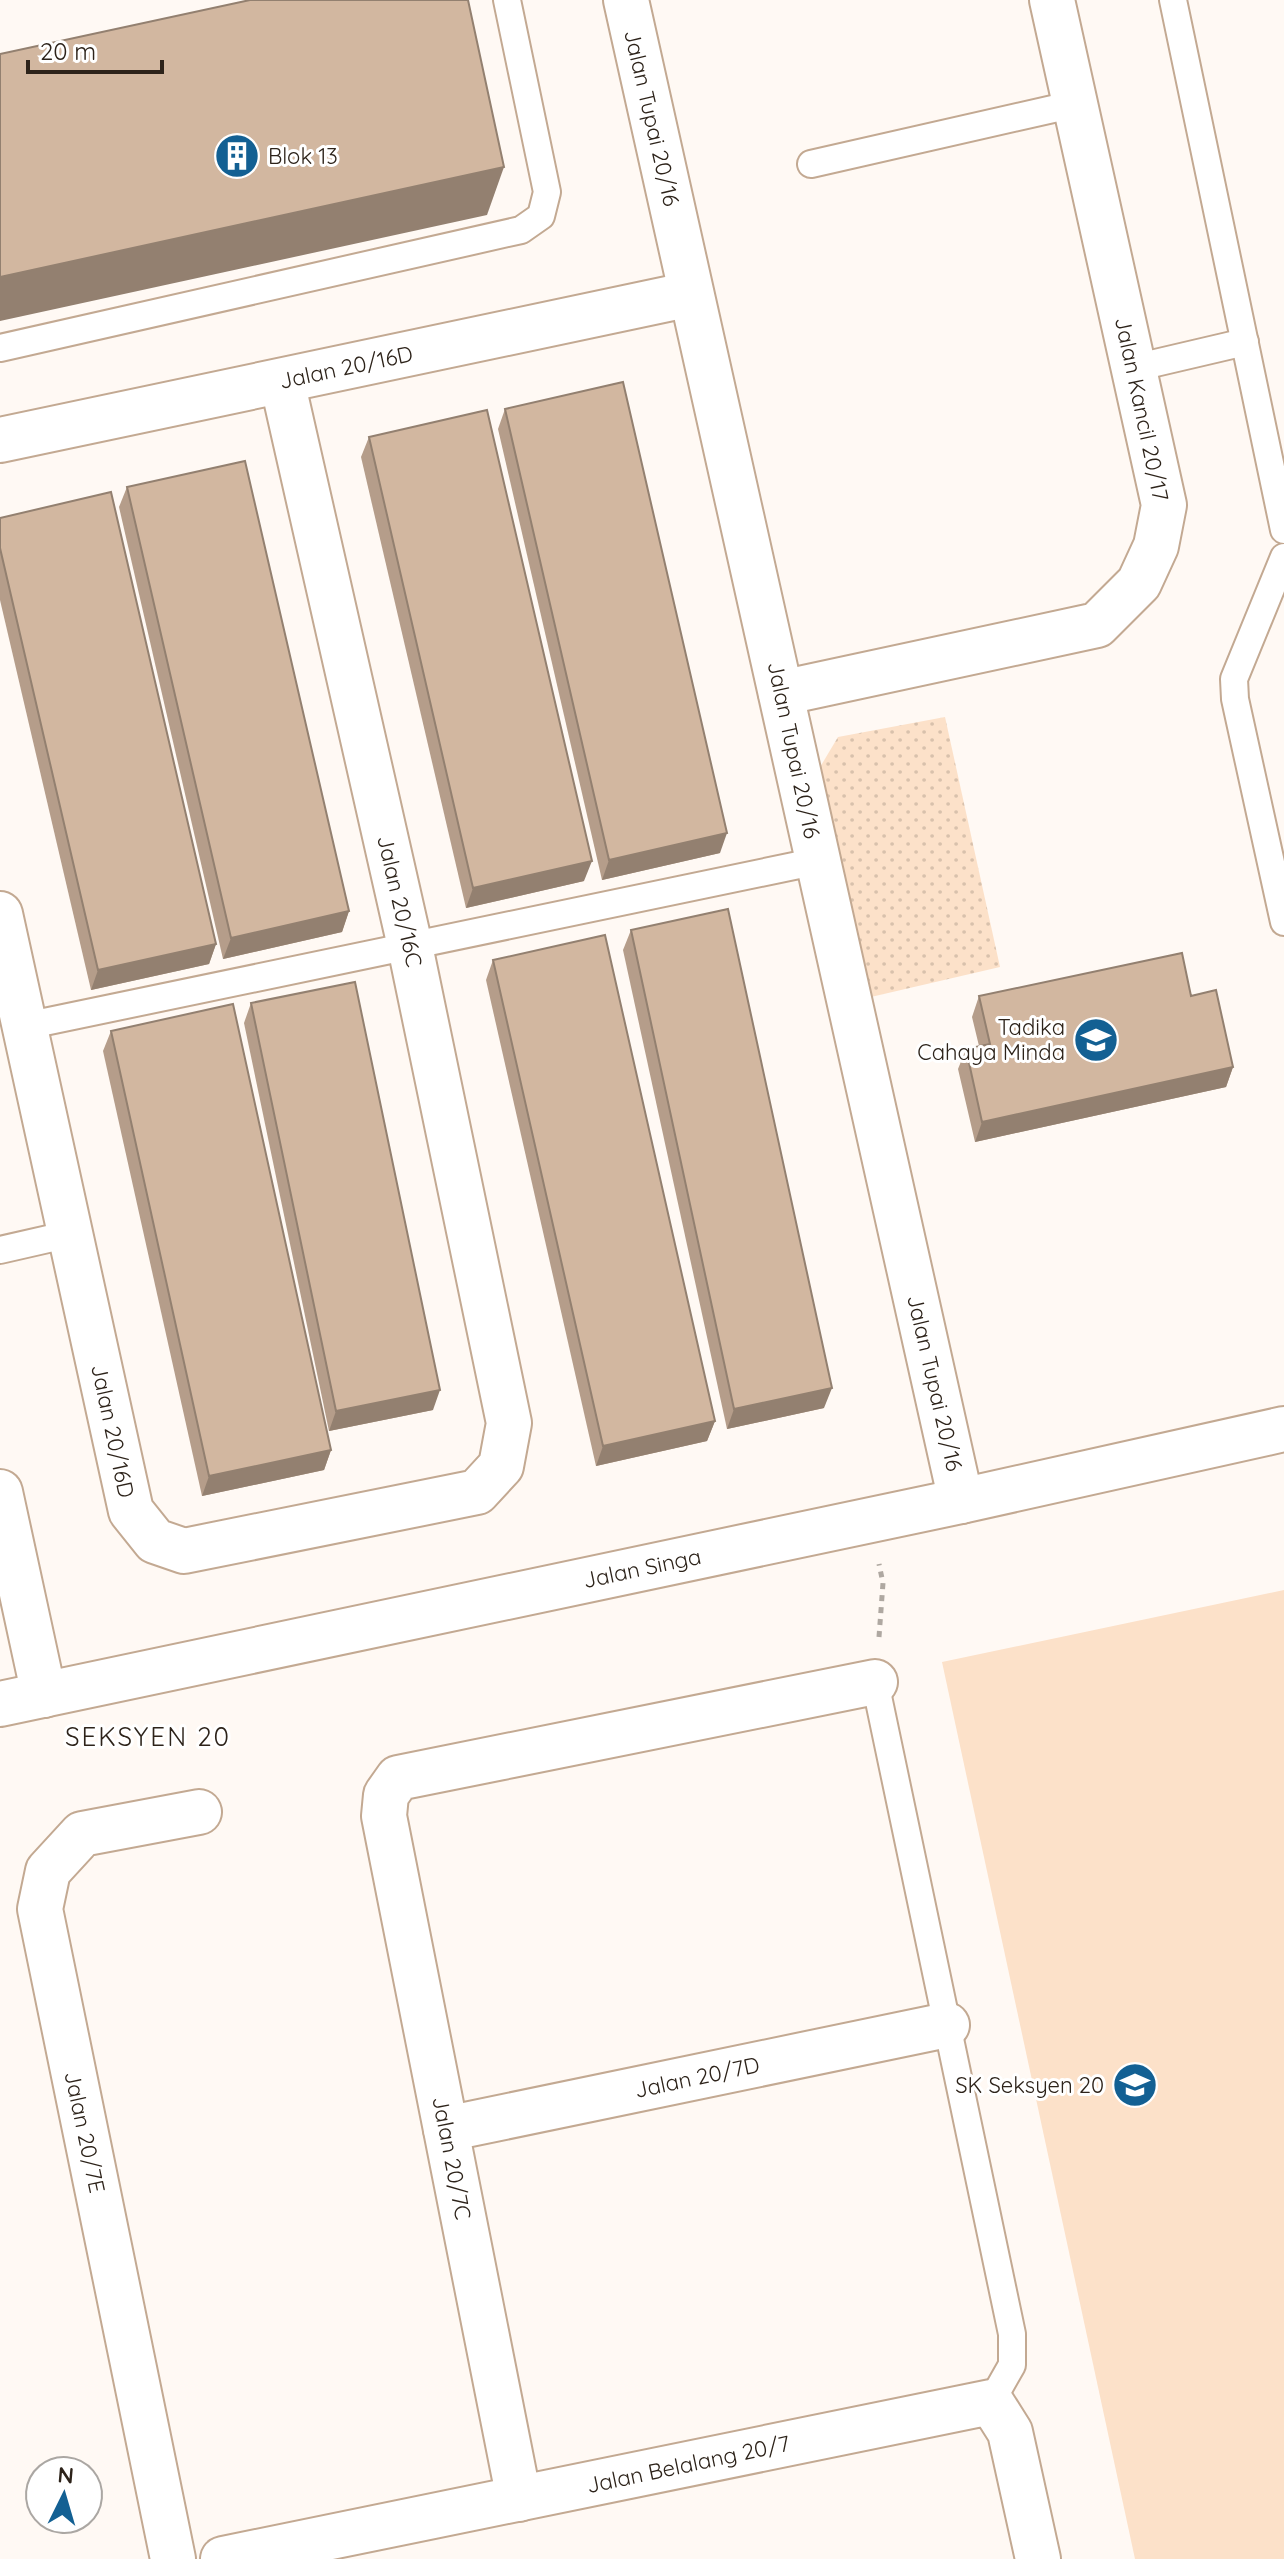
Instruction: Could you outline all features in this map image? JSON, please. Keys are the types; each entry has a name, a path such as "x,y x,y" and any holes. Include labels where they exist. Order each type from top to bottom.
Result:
{"street":[{"name":"Jalan Tupai 20/16","path":"626,0 961,1501"},
{"name":"Jalan Kancil 20/17","path":"781,693 1097,625 1139,583 1156,546 1164,505 1052,0"},
{"name":"Jalan 20/16D","path":"0,440 691,294"},
{"name":"Jalan 20/16C","path":"282,381 410,946 509,1423"},
{"name":"Jalan 20/16D","path":"0,914 131,1511 155,1541 184,1551 477,1492 501,1466 509,1423"},
{"name":"Jalan Singa","path":"0,1704 961,1501 1284,1429"},
{"path":"0,1492 44,1695"},
{"name":"Jalan 20/7C","path":"519,2499 384,1816 386,1795 398,1778 875,1682"},
{"name":"Jalan 20/7E","path":"173,2559 40,1909 48,1871 82,1834 199,1812"},
{"name":"Jalan 20/7D","path":"446,2129 947,2025"},
{"path":"991,2402 1010,2432 1038,2559"},
{"name":"Jalan Belalang 20/7","path":"223,2559 352,2546 519,2499 991,2402"}],"lane":[{"path":"0,348 521,230 541,216 547,192 507,0"},
{"path":"1173,0 1284,530"},
{"path":"811,164 1075,104"},
{"path":"1134,368 1245,342"},
{"path":"1284,557 1234,679 1235,699 1284,922"},
{"path":"25,1026 818,861"},
{"path":"0,1250 70,1234"},
{"path":"875,1682 1012,2334 1012,2365 991,2402"}],"path":[{"path":"869,1520 883,1583 875,1682"}],"shaded area":[{"path":"945,717 1000,967 858,1000 810,784 838,737"},
{"name":"SK Seksyen 20","path":"1284,1590 1284,2559 1135,2559 942,1662"}],"building":[{"name":"Blok 13","path":"250,0 468,0 504,167 0,277 0,54"},
{"path":"623,382 727,833 609,860 505,409"},
{"path":"487,410 592,861 473,888 369,437"},
{"path":"245,461 349,911 231,938 127,487"},
{"path":"111,492 216,944 98,970 0,548 0,518"},
{"path":"728,909 832,1388 734,1409 631,930"},
{"path":"605,935 715,1421 603,1446 493,960"},
{"name":"Tadika Cahaya Minda","path":"1182,953 1191,996 1216,990 1233,1067 982,1122 966,1049 990,1044 979,996"},
{"path":"355,982 440,1390 336,1411 251,1003"},
{"path":"233,1004 331,1450 209,1476 111,1031"}],"place":[{"name":"Blok 13","path":"237,156"},
{"name":"Tadika Cahaya Minda","path":"1096,1040"},
{"name":"SK Seksyen 20","path":"1135,2085"}],"district":[{"name":"SEKSYEN 20","path":"148,1737"}]}
